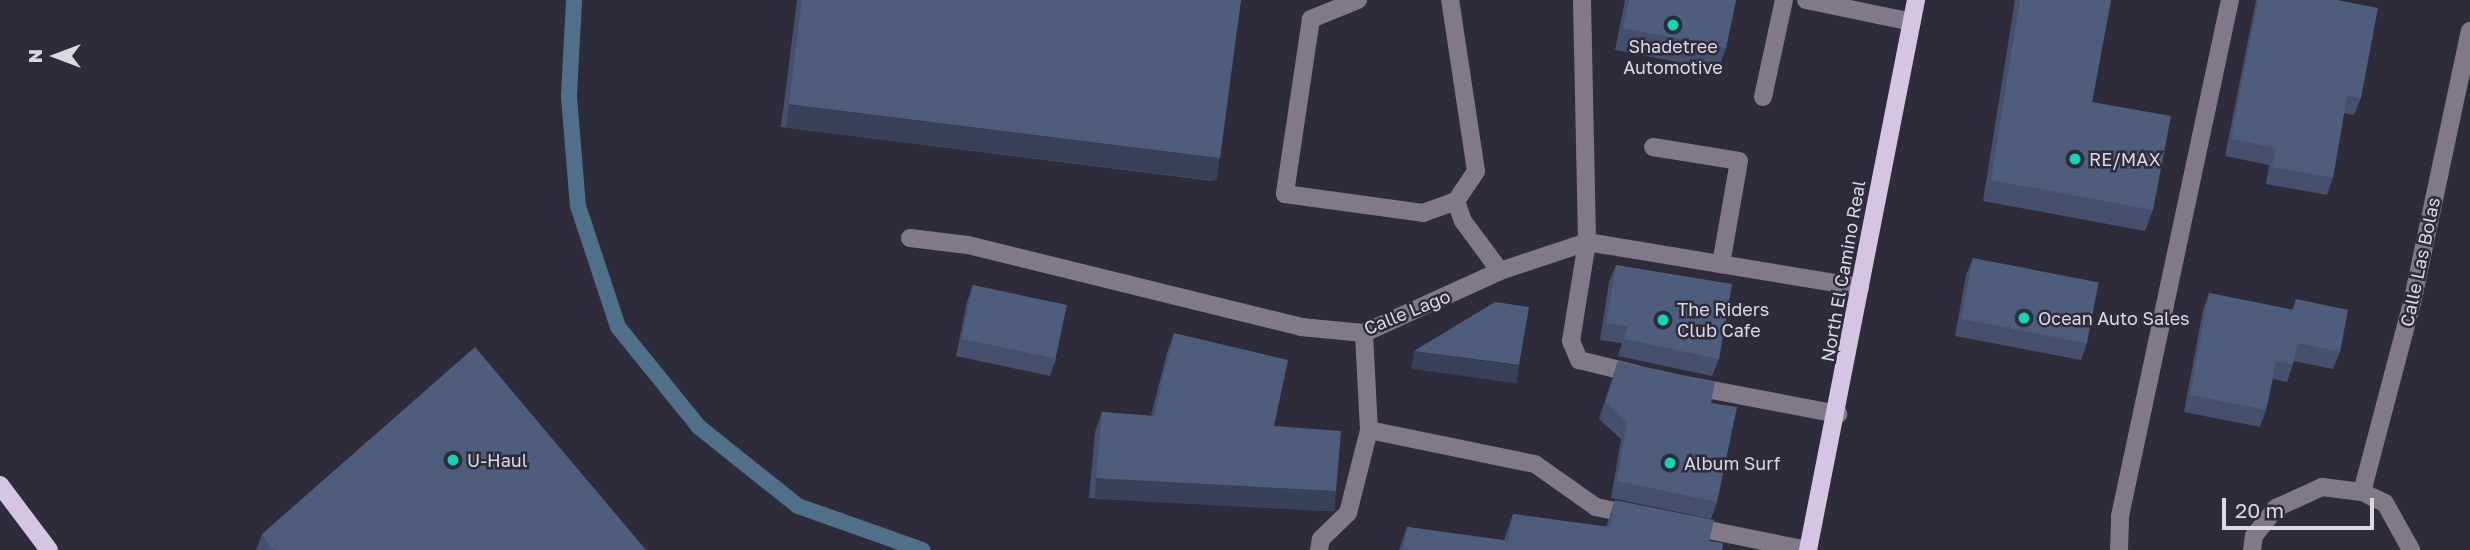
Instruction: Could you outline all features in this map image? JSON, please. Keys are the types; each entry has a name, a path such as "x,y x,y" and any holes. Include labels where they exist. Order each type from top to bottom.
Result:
{"main road":[{"name":"North El Camino Real","path":"1808,550 1838,414 1916,0"},
{"path":"0,485 48,550"}],"street":[{"path":"1358,0 1311,19 1285,194 1423,213 1456,201 1476,171 1450,0"},
{"path":"1582,0 1587,242 1571,341 1579,360 1838,414"},
{"path":"1763,97 1784,0"},
{"path":"1806,0 1912,22"},
{"path":"2119,550 2120,516 2230,0"},
{"name":"Calle Las Bolas","path":"2362,492 2412,303 2470,31"},
{"path":"1653,147 1739,161 1721,264"},
{"path":"1456,201 1463,221 1500,271"},
{"name":"Calle Lago","path":"910,238 968,245 1301,327 1364,333 1500,271 1587,242 1860,287"},
{"path":"1320,550 1321,539 1349,513 1369,429 1364,333"},
{"path":"1369,429 1535,464 1596,507 1648,518"},
{"path":"2252,550 2254,536 2276,508 2322,487 2362,492 2385,503 2411,550"},
{"path":"1674,523 1808,550"}],"building":[{"path":"802,0 1241,0 1220,158 789,104"},
{"name":"Shadetree Automotive","path":"1629,0 1736,0 1726,48 1623,28"},
{"path":"2020,0 2111,0 2092,102 2171,116 2153,210 1991,180"},
{"path":"2258,0 2337,0 2378,8 2361,98 2347,96 2333,178 2272,167 2276,148 2231,139"},
{"name":"Ocean Auto Sales","path":"1973,258 2099,282 2087,343 1961,319"},
{"name":"The Riders Club Cafe","path":"1616,265 1732,284 1719,359 1624,339 1628,326 1606,323"},
{"path":"973,285 1067,305 1055,359 962,339"},
{"path":"2209,293 2294,310 2296,299 2348,310 2340,352 2298,343 2293,364 2276,361 2266,410 2190,395"},
{"path":"1495,302 1529,307 1519,365 1414,351"},
{"path":"1174,333 1288,360 1274,426 1341,431 1336,491 1096,478 1102,412 1154,416"},
{"name":"U-Haul","path":"475,347 646,550 274,550 262,534"},
{"name":"Album Surf","path":"1618,361 1715,382 1711,403 1737,407 1717,502 1617,481 1627,422 1606,402"},
{"path":"1615,500 1714,520 1709,541 1723,543 1722,550 1403,550 1407,527 1508,541 1513,514 1610,527"}],"waterway":[{"path":"574,0 569,97 578,206 618,327 699,427 798,506 922,550"}],"place":[{"name":"Shadetree Automotive","path":"1673,25"},
{"name":"RE/MAX","path":"2075,159"},
{"name":"Ocean Auto Sales","path":"2024,318"},
{"name":"The Riders Club Cafe","path":"1663,320"},
{"name":"U-Haul","path":"453,460"},
{"name":"Album Surf","path":"1670,463"}]}
